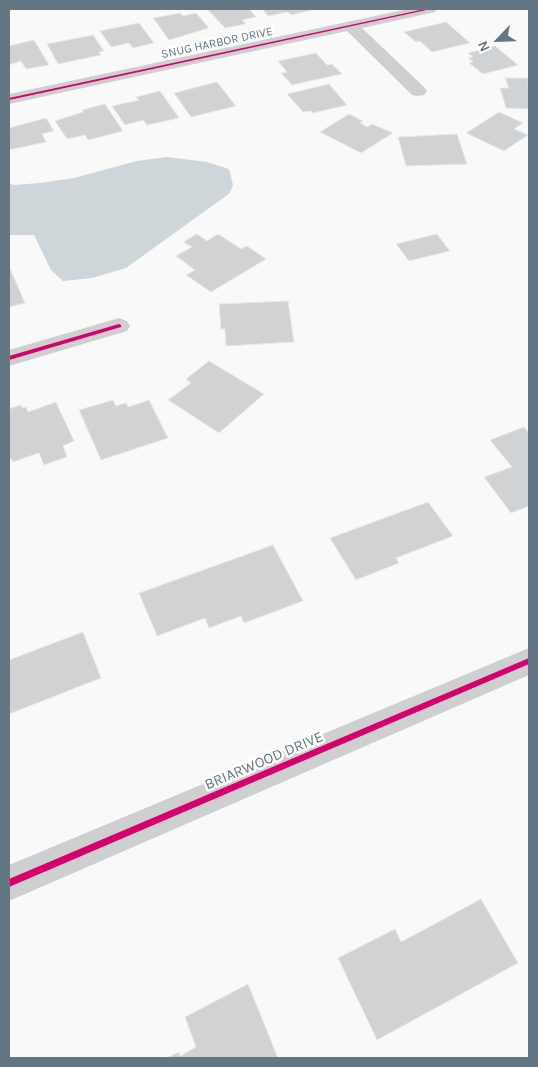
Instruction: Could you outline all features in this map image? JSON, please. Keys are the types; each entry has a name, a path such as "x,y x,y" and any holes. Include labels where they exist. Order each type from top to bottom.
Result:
{"street":[{"name":"SNUG HARBOR DRIVE","path":"9,99 429,9"},
{"path":"351,26 418,91"},
{"path":"9,358 119,326"},
{"name":"BRIARWOOD DRIVE","path":"9,883 529,661"}],"shaded area":[{"path":"167,157 207,162 229,169 233,185 230,193 126,268 92,278 63,281 51,270 34,235 9,235 9,183 13,185 40,183 74,178 137,161"}],"building":[{"path":"249,9 256,17 242,20 246,24 225,28 208,10"},
{"path":"262,9 312,10 291,15 288,12 268,16"},
{"path":"180,13 183,16 196,13 209,28 169,40 153,18"},
{"path":"446,22 470,43 432,52 420,41 416,42 404,32"},
{"path":"139,23 154,43 133,48 129,43 111,47 100,31"},
{"path":"93,35 104,51 99,52 101,55 58,64 47,44"},
{"path":"34,40 49,65 26,69 21,61 9,65 9,46"},
{"path":"495,46 518,65 483,74 469,63 473,62 468,58 473,57 468,53"},
{"path":"316,53 327,65 332,64 342,74 292,85 281,73 287,72 278,61"},
{"path":"505,78 528,78 529,109 506,108 500,88 509,88"},
{"path":"217,82 236,106 191,117 174,93"},
{"path":"329,84 347,105 313,113 311,111 303,112 287,94"},
{"path":"160,91 179,118 147,125 143,120 125,125 112,106 139,100 136,97"},
{"path":"105,104 123,131 88,140 85,135 67,139 55,121 83,112 82,110"},
{"path":"499,112 523,123 514,129 528,135 504,151 466,133"},
{"path":"349,114 363,121 360,123 367,127 372,124 393,133 361,153 320,132"},
{"path":"46,118 54,131 42,134 46,142 9,150 9,128"},
{"path":"457,134 467,164 406,166 398,137"},
{"path":"197,234 207,241 218,234 241,249 247,246 266,259 211,292 186,275 195,270 176,256 192,247 183,242"},
{"path":"437,234 450,251 409,261 396,244"},
{"path":"9,266 25,303 9,307"},
{"path":"288,301 294,342 226,346 225,329 221,329 219,304"},
{"path":"209,361 264,394 219,433 168,400 191,383 186,379"},
{"path":"113,400 116,406 126,403 128,407 149,400 168,438 101,460 79,410"},
{"path":"56,402 74,441 63,446 67,457 44,465 39,453 13,462 12,459 9,460 9,409 21,405 22,408 26,407 28,412"},
{"path":"524,427 529,433 529,506 511,513 484,477 512,467 490,440"},
{"path":"428,502 453,536 396,558 399,563 356,580 330,538"},
{"path":"273,545 303,601 244,623 241,616 209,628 205,618 157,636 139,593"},
{"path":"83,632 101,678 9,714 9,660"},
{"path":"481,899 518,963 377,1040 338,958 395,929 401,942"},
{"path":"248,984 278,1058 166,1058 179,1052 180,1056 196,1047 185,1017"}],"cycle path":[{"path":"9,99 429,9"},
{"path":"9,358 119,326"},
{"path":"9,883 529,661"}]}
